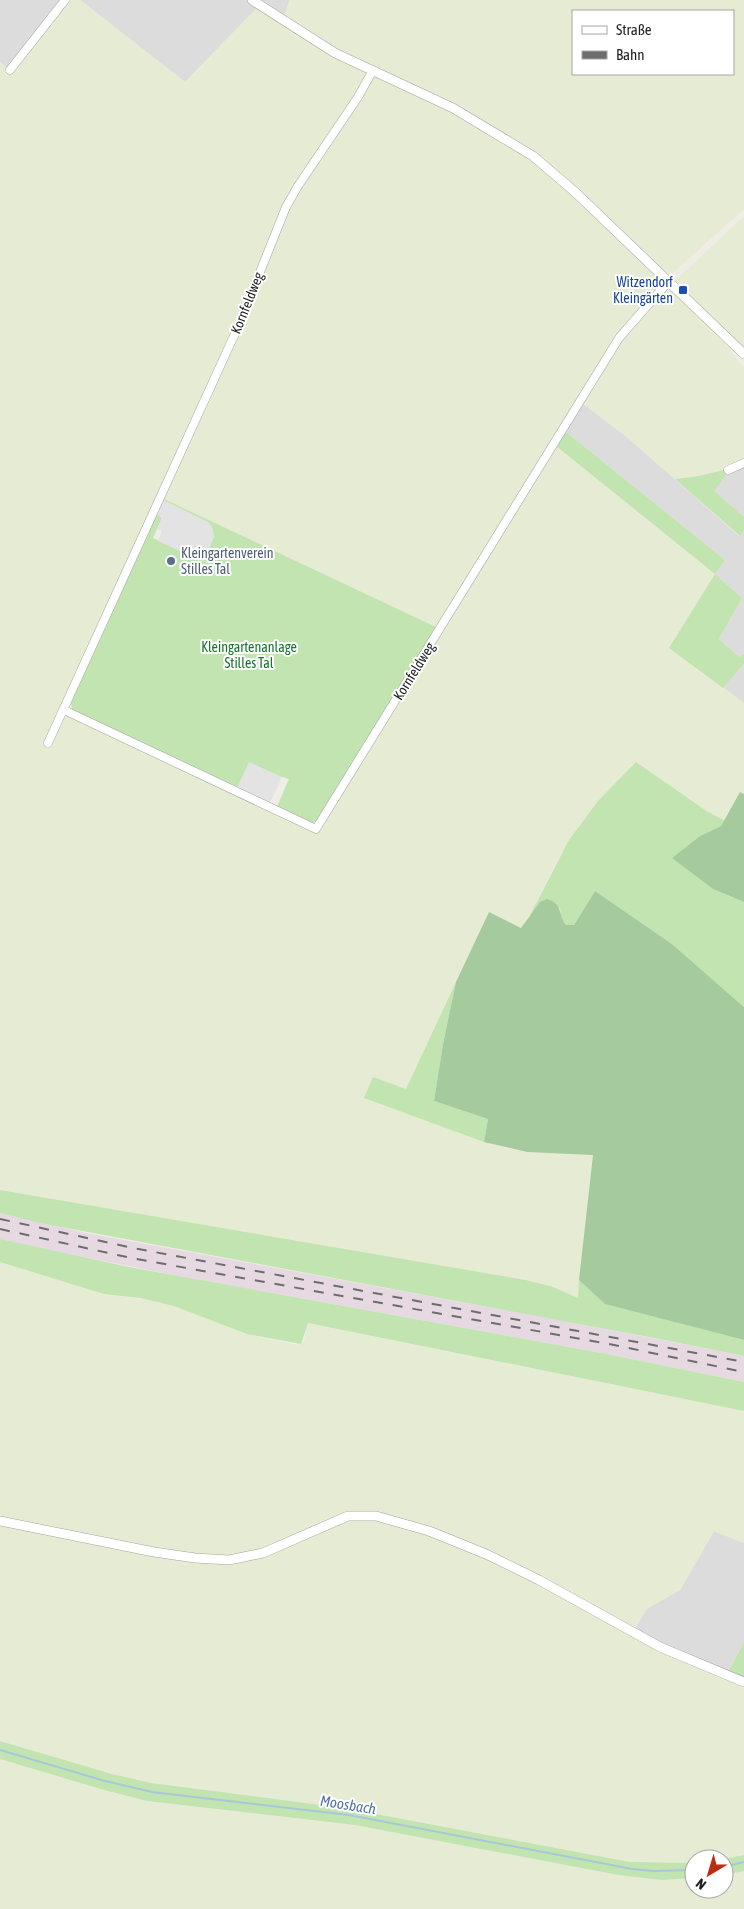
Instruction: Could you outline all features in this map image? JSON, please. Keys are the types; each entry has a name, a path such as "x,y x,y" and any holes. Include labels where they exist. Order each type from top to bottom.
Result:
{"street":[{"path":"10,70 65,0"},
{"path":"252,0 335,53 453,108 533,156 575,192 744,354"},
{"name":"Kornfeldweg","path":"48,743 238,327 289,201 358,97 373,70"},
{"name":"Kornfeldweg","path":"64,710 316,829 620,338 668,282"},
{"path":"728,470 744,463"},
{"path":"0,1521 162,1553 229,1560 263,1553 348,1516 376,1516 429,1531 502,1561 648,1640 744,1682"}],"shaded area":[{"path":"0,0 68,0 11,72 0,62"},
{"path":"80,0 290,0 281,23 257,8 185,82"},
{"path":"582,403 627,437 739,536 744,531 744,654 739,657 719,639 742,598 715,574 725,560 565,431"},
{"path":"744,460 744,517 713,491 725,475 723,470"},
{"path":"163,500 208,522 212,527 214,537 203,561 158,541 162,531 157,529 162,518 157,514"},
{"path":"744,664 744,703 723,688"},
{"path":"249,762 282,777 270,803 237,788"},
{"path":"0,1213 91,1234 744,1356 744,1382 607,1354 178,1276 34,1247 0,1239"},
{"path":"714,1531 744,1543 744,1642 725,1677 631,1635 647,1608 680,1590"}],"green space":[{"path":"68,0 80,0 185,82 257,8 451,110 514,147 546,170 727,341 731,352 744,368 744,460 723,470 675,479 627,437 582,403 556,446 715,574 670,647 744,703 744,794 740,792 724,820 708,812 636,762 583,820 556,862 530,915 521,928 489,913 406,1090 364,1098 505,1148 527,1152 593,1155 578,1298 553,1287 526,1280 0,1190 0,62 11,71","holes":["164,499 438,628 317,833 61,712"]},
{"path":"290,0 744,0 744,209 674,272 666,274 550,165 476,116 337,50 284,17"},
{"path":"744,216 744,347 679,286 676,280"},
{"path":"565,431 725,560 715,574 556,446"},
{"path":"723,470 726,475 714,491 744,517 744,531 740,536 675,479"},
{"name":"Kleingartenanlage Stilles Tal","path":"164,499 438,628 318,820 310,824 276,809 289,779 283,777 238,788 269,804 72,710 71,700 157,514 162,518 153,538 203,561 214,537 212,527"},
{"path":"715,574 742,598 719,639 739,657 744,654 744,664 723,688 669,648"},
{"path":"636,762 708,812 724,820 721,826 700,836 673,858 713,889 744,902 744,1007 672,944 595,891 574,925 566,925 561,918 560,908 530,915 569,840 598,801"},
{"path":"740,792 744,794 744,902 713,889 672,858 700,836 721,826"},
{"path":"595,891 672,944 744,1007 744,1340 605,1304 579,1280 593,1155 527,1152 484,1142 488,1119 434,1101 443,1044 456,982 489,912 521,928 540,902 547,899 556,904 566,925 574,925"},
{"path":"456,982 443,1044 434,1101 488,1119 484,1142 364,1098 373,1077 406,1089"},
{"path":"0,1190 526,1280 553,1287 578,1298 579,1280 606,1304 744,1340 744,1356 40,1223 0,1213"},
{"path":"0,1239 129,1267 607,1354 744,1382 744,1411 308,1323 301,1344 247,1334 174,1306 140,1298 104,1294 0,1262"},
{"path":"0,1262 104,1294 161,1302 247,1334 297,1345 304,1341 307,1323 744,1411 744,1543 714,1531 680,1590 647,1609 634,1630 553,1584 371,1512 263,1549 230,1557 178,1553 0,1518"},
{"path":"376,1519 455,1543 744,1685 744,1855 734,1857 734,1849 684,1849 684,1863 630,1862 344,1808 151,1783 112,1774 0,1741 0,1524 229,1563 349,1520"},
{"path":"744,1642 744,1679 728,1672"},
{"path":"0,1741 112,1774 151,1783 344,1808 630,1862 684,1863 684,1879 662,1880 618,1875 355,1825 147,1801 0,1759"},
{"path":"0,1759 147,1801 355,1825 618,1875 662,1880 684,1879 684,1899 734,1899 734,1873 744,1871 744,1909 0,1909"},
{"path":"744,1855 744,1871 734,1873 734,1857"}],"waterway":[{"name":"Moosbach","path":"0,1750 105,1781 152,1792 349,1815 632,1869 684,1870"},
{"name":"Moosbach","path":"734,1864 744,1862"}],"railway":[{"path":"0,1219 133,1248 744,1362"},
{"path":"0,1229 131,1258 609,1344 744,1372"}],"place":[{"name":"Witzendorf Kleingärten","path":"683,290"},
{"name":"Kleingartenverein Stilles Tal","path":"171,561"}]}
